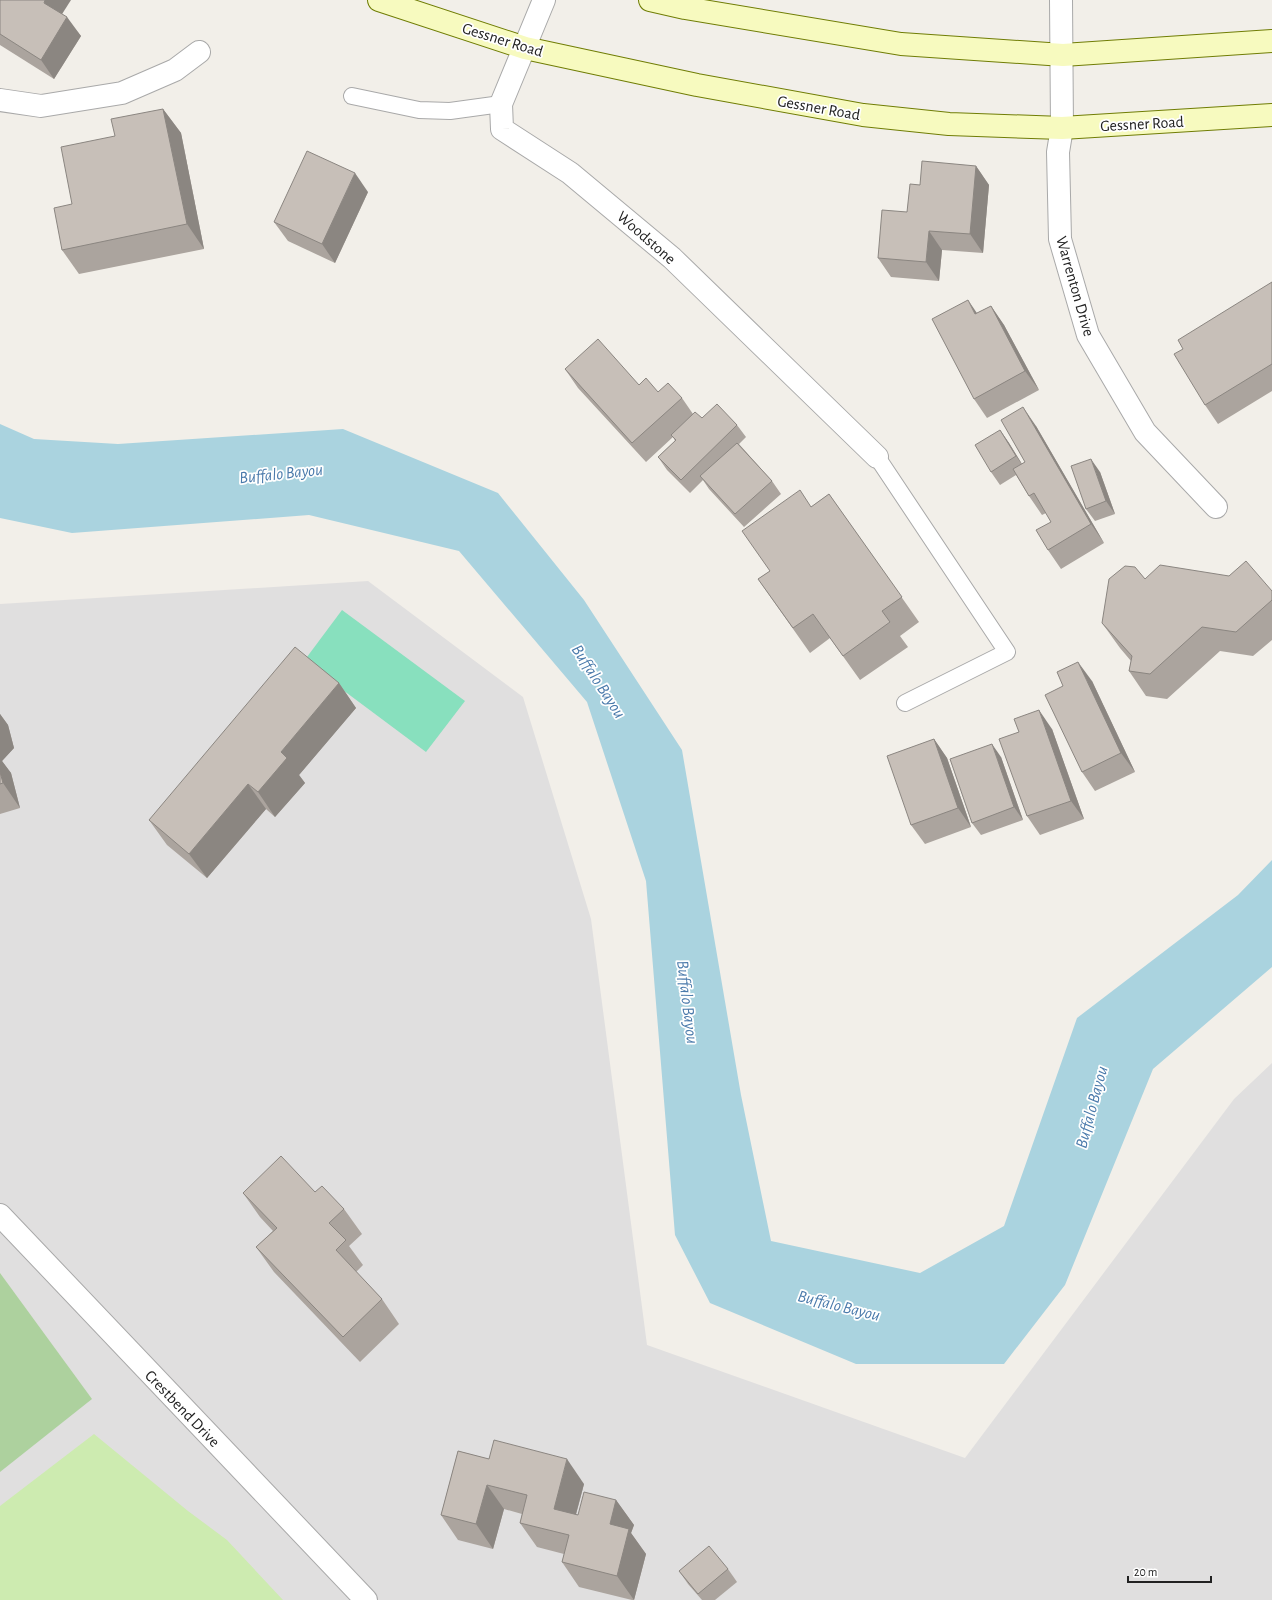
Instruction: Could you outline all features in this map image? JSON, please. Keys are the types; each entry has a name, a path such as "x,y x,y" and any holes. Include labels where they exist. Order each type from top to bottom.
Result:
{"main road":[{"name":"Gessner Road","path":"379,0 526,48 697,85 863,115 949,124 1062,128 1272,115"},
{"path":"650,0 685,8 901,44 1063,55 1272,42"}],"street":[{"name":"Woodstone","path":"544,0 526,48 501,104 502,129 570,173 672,258 877,457"},
{"name":"Warrenton Drive","path":"1061,0 1063,55 1062,128 1058,152 1060,239 1088,335 1145,432 1216,507"},
{"path":"0,100 41,106 122,93 176,70 199,52"},
{"name":"Crestbend Drive","path":"0,1215 366,1600"}],"lane":[{"path":"352,96 419,110 450,111 501,104"},
{"path":"877,457 1007,652 906,703"}],"shaded area":[{"path":"368,581 523,697 591,919 647,1345 965,1458 1234,1099 1272,1063 1272,1600 0,1600 0,604"}],"green space":[{"path":"342,610 465,701 426,752 304,661"},
{"path":"0,1273 92,1399 0,1472"},
{"path":"94,1434 188,1511 227,1540 283,1600 0,1600 0,1506"}],"water":[{"name":"Buffalo Bayou","path":"0,424 34,439 118,444 343,429 498,493 584,600 682,750 741,1095 771,1241 920,1273 1004,1226 1077,1018 1238,895 1272,860 1272,967 1153,1069 1065,1285 1004,1364 856,1364 710,1303 675,1235 646,881 587,702 459,551 309,515 72,533 0,518"}],"building":[{"path":"0,0 45,0 44,3 67,17 41,60 0,34"},
{"path":"163,109 187,224 62,250 54,208 72,204 61,147 115,136 111,119"},
{"path":"307,151 355,173 322,244 274,222"},
{"path":"922,161 976,166 970,234 929,231 926,262 878,258 882,210 907,212 910,184 920,185"},
{"path":"1272,282 1272,364 1205,405 1174,354 1183,349 1178,340"},
{"path":"968,300 975,314 991,306 1025,371 974,399 932,319"},
{"path":"598,339 639,385 646,378 658,392 668,383 682,398 632,443 565,369"},
{"path":"717,404 737,425 681,480 658,457 676,440 671,435 695,412 702,418"},
{"path":"1023,407 1091,524 1048,550 1036,530 1051,522 1034,493 1029,496 1013,469 1025,462 1001,420"},
{"path":"1000,430 1016,456 991,472 975,445"},
{"path":"737,443 772,481 735,514 700,476"},
{"path":"1091,459 1106,501 1086,509 1071,466"},
{"path":"800,490 811,507 829,494 902,597 882,611 890,622 843,656 813,614 793,628 758,579 770,571 742,531"},
{"path":"1246,561 1272,591 1272,600 1236,632 1202,627 1150,674 1129,671 1132,656 1102,623 1109,579 1125,566 1135,567 1145,579 1160,565 1229,576"},
{"path":"295,647 339,683 281,752 287,758 258,792 248,784 189,854 149,820"},
{"path":"1078,662 1121,753 1082,772 1045,695 1063,686 1057,672"},
{"path":"1039,710 1071,801 1027,816 999,739 1019,732 1014,719"},
{"path":"934,739 958,808 911,825 887,756"},
{"path":"992,744 1014,807 972,823 950,759"},
{"path":"0,772 3,783 0,784"},
{"path":"281,1156 315,1192 322,1186 344,1209 329,1223 346,1240 336,1250 382,1299 343,1337 256,1247 277,1228 243,1193"},
{"path":"494,1440 567,1459 554,1509 578,1515 584,1492 616,1500 610,1524 629,1529 617,1576 562,1562 569,1535 520,1523 527,1495 487,1485 476,1524 441,1515 458,1451 489,1459"},
{"path":"709,1546 728,1569 698,1594 679,1571"}]}
